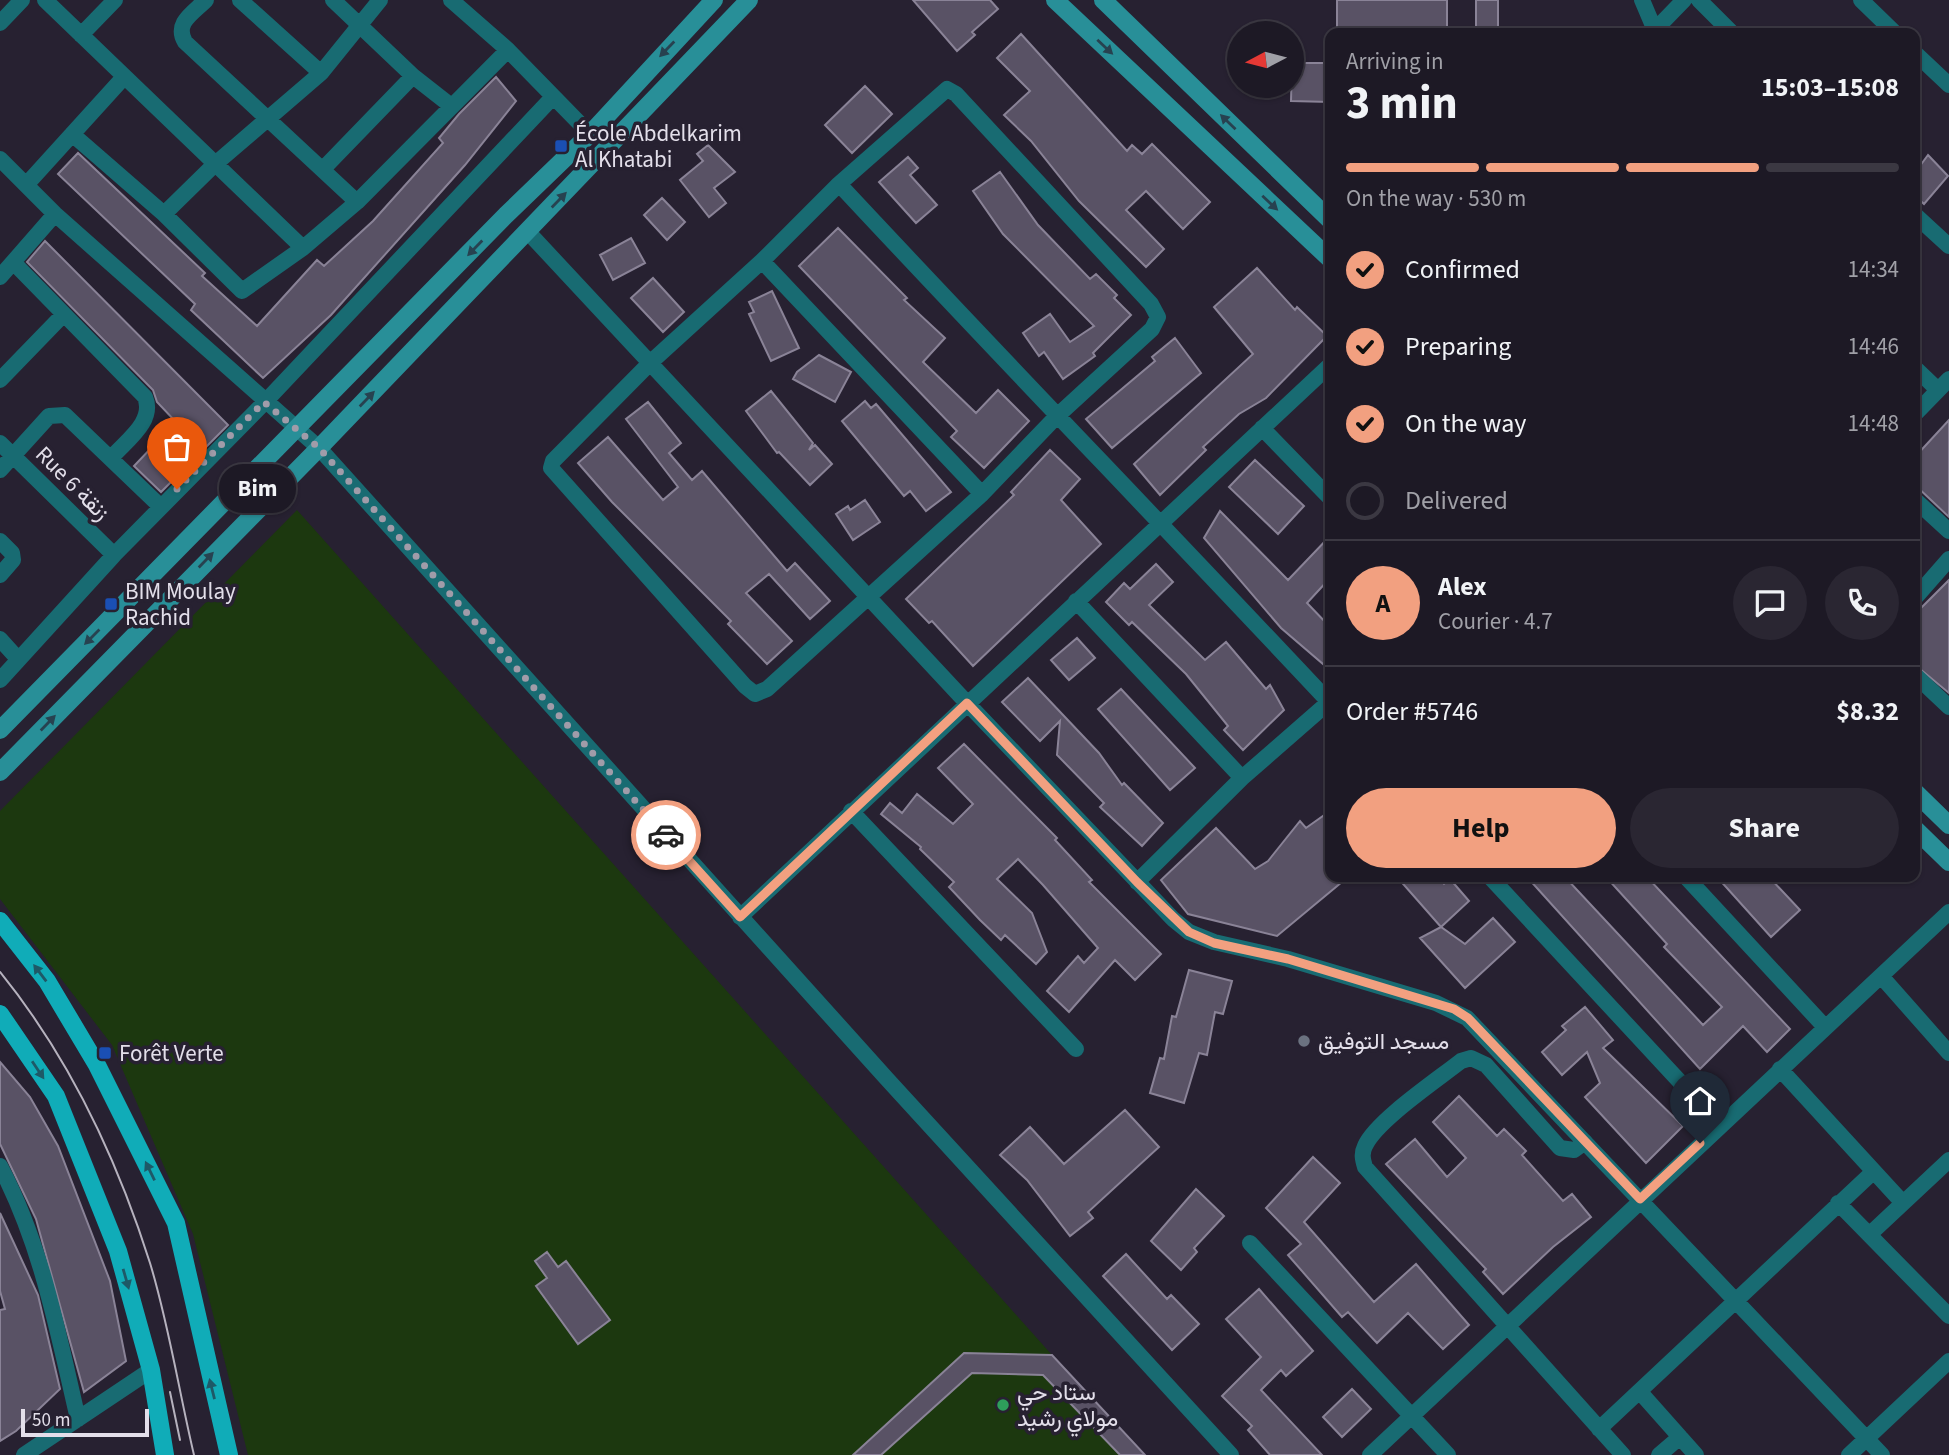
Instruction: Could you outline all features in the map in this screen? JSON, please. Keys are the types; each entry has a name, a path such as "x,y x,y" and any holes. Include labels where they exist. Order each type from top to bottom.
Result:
{"main road":[{"path":"0,730 298,430 506,215 590,134 714,0"},
{"path":"0,772 319,448 749,0"},
{"path":"1055,0 1325,254"},
{"path":"1102,0 1325,215"},
{"path":"1920,797 1949,825"},
{"path":"1920,834 1949,862"},
{"path":"0,921 47,981 97,1065 176,1223 229,1455"},
{"path":"0,1014 56,1096 118,1251 151,1370 165,1455"}],"street":[{"path":"0,23 22,0"},
{"path":"44,0 303,248"},
{"path":"81,36 115,0"},
{"path":"206,0 182,23 180,34 357,202"},
{"path":"240,0 320,73"},
{"path":"333,0 413,76 450,105"},
{"path":"164,214 214,165 320,73 380,0"},
{"path":"451,0 508,50 590,134"},
{"path":"1642,0 1652,28"},
{"path":"1658,28 1684,0"},
{"path":"1699,0 1727,28"},
{"path":"1861,0 1890,28"},
{"path":"72,134 164,214 242,291 303,248 357,202 450,105 508,50"},
{"path":"1920,58 1949,85"},
{"path":"323,169 413,76"},
{"path":"26,185 124,77"},
{"path":"947,89 956,94 1098,246 1151,304 1158,317 1152,329 1056,417 982,494 767,689 755,694 551,468 553,461 651,362 762,261 839,184 947,89"},
{"path":"0,680 160,506 264,402 552,98"},
{"path":"0,159 55,214 319,448 740,917 1231,1455"},
{"path":"839,184 1056,417 1325,698"},
{"path":"0,277 55,214"},
{"path":"1920,219 1949,246"},
{"path":"528,232 967,703 1137,882 1189,932 1214,943 1288,959 1454,1009 1468,1018 1882,1455"},
{"path":"762,261 982,494"},
{"path":"13,262 62,316 145,397 150,408 148,417 112,457"},
{"path":"0,380 62,316"},
{"path":"740,917 1325,370"},
{"path":"1920,370 1944,384 1920,409"},
{"path":"0,470 49,416 65,415 112,457 160,506"},
{"path":"1262,428 1325,493"},
{"name":"Rue 6 زنقة","path":"0,443 114,555"},
{"path":"1920,504 1949,531"},
{"path":"0,541 12,553 13,560 0,575"},
{"path":"1920,591 1949,559"},
{"path":"1076,601 1242,778"},
{"path":"0,639 18,659"},
{"path":"1920,680 1949,707"},
{"path":"1137,882 1242,778 1325,707"},
{"path":"851,811 1076,1049"},
{"path":"1495,882 1720,1125"},
{"path":"1691,882 1824,1026"},
{"path":"1370,1455 1824,1026 1949,912"},
{"path":"1881,976 1949,1053"},
{"path":"1586,1142 1574,1150 1560,1148 1486,1065 1471,1058 1461,1061 1374,1131 1364,1147 1362,1157 1365,1167 1623,1455"},
{"path":"1780,1069 1903,1203"},
{"path":"1870,1234 1949,1160"},
{"path":"0,1166 18,1201 46,1280 78,1419"},
{"path":"1599,1429 1873,1172"},
{"path":"1838,1203 1949,1316"},
{"path":"1250,1243 1448,1455"},
{"path":"1849,1455 1949,1361"},
{"path":"24,1455 151,1370"},
{"path":"1640,1392 1696,1455"},
{"path":"1660,1455 1679,1437"}],"green space":[{"path":"297,510 1052,1355 1145,1455 248,1455 193,1234 112,1045 0,899 0,811"}],"building":[{"path":"913,0 990,0 998,9 972,32 975,35 957,51"},
{"path":"1337,0 1447,0 1447,28 1337,28"},
{"path":"1476,0 1498,0 1498,28 1476,28"},
{"path":"1021,34 1127,151 1132,145 1142,154 1152,144 1210,202 1183,229 1146,191 1126,210 1164,249 1146,267 1079,201 1031,141 1004,115 1030,91 997,58"},
{"path":"1304,63 1325,63 1325,102 1291,101 1291,98 1304,98"},
{"path":"496,77 516,101 465,165 331,315 263,378 191,310 195,304 58,174 78,153 205,273 202,276 257,326 317,260 324,266 373,221 443,143 439,138 459,114"},
{"path":"865,86 892,114 852,153 825,125"},
{"path":"708,145 735,172 714,188 726,203 709,217 680,180 703,161 697,154"},
{"path":"1928,155 1948,176 1924,204 1920,200 1920,166"},
{"path":"908,157 918,168 910,175 937,205 916,223 879,182"},
{"path":"1000,172 1038,225 1090,279 1096,274 1117,295 1114,298 1131,315 1093,353 1095,356 1063,379 1044,352 1039,356 1023,333 1050,314 1070,342 1094,326 1003,234 973,191"},
{"path":"662,198 685,222 667,240 644,215"},
{"path":"838,228 907,298 904,300 945,338 923,362 976,413 998,390 1029,421 984,468 951,437 957,431 799,266"},
{"path":"631,238 645,263 613,280 600,255"},
{"path":"45,241 228,425 161,492 134,466 176,422 157,402 153,390 27,262"},
{"path":"1257,268 1295,310 1297,307 1325,334 1325,338 1266,398 1239,414 1203,447 1206,450 1160,495 1134,464 1253,354 1214,307"},
{"path":"653,278 684,312 663,332 631,298"},
{"path":"772,291 799,348 771,361 749,314 754,312 749,302"},
{"path":"1175,338 1201,373 1112,448 1086,419 1155,361 1152,357"},
{"path":"819,355 851,372 835,402 793,379 797,372"},
{"path":"771,391 813,443 809,450 815,445 832,464 810,485 779,452 777,453 746,411"},
{"path":"865,401 871,408 876,404 951,492 926,511 910,491 904,496 842,421"},
{"path":"648,402 681,443 669,453 692,480 702,471 787,571 795,563 830,601 810,619 769,574 746,593 792,641 767,664 728,624 731,621 612,502 578,463 608,437 663,500 678,487 626,419"},
{"path":"1949,420 1949,517 1920,490 1920,451"},
{"path":"1050,450 1080,479 1061,500 1101,544 973,666 932,621 929,623 906,599 1014,495 1011,492"},
{"path":"1255,460 1304,506 1278,534 1229,487"},
{"path":"865,500 880,522 853,540 836,514 848,506 850,510"},
{"path":"1220,511 1288,580 1325,541 1325,583 1307,603 1325,622 1325,666 1281,628 1204,538"},
{"path":"1156,564 1173,582 1149,605 1205,660 1226,642 1266,689 1270,685 1284,710 1243,750 1224,730 1228,726 1186,674 1132,622 1129,625 1106,602 1124,583 1130,589"},
{"path":"1949,580 1949,693 1920,669 1920,609"},
{"path":"1077,638 1095,658 1069,680 1051,660"},
{"path":"1028,678 1099,753 1122,785 1124,783 1163,823 1142,846 1100,807 1104,803 1057,755 1060,721 1040,741 1002,702"},
{"path":"1121,689 1195,768 1170,790 1098,709"},
{"path":"964,744 1057,838 1055,840 1092,880 1089,882 1161,954 1135,980 1115,960 1069,1012 1047,991 1078,956 1084,963 1098,948 1043,885 1018,859 997,879 1032,913 1047,952 1036,964 1005,935 1001,940 980,920 949,887 954,882 921,847 881,814 890,803 902,813 917,794 953,824 973,804 938,768"},
{"path":"1325,815 1325,882 1342,882 1277,936 1188,914 1161,880 1216,828 1255,869 1268,861 1300,821 1306,828"},
{"path":"1401,882 1453,882 1469,901 1441,927"},
{"path":"1532,882 1570,882 1703,1025 1722,1007 1664,947 1667,944 1611,882 1652,882 1790,1029 1767,1052 1743,1026 1700,1069"},
{"path":"1722,882 1774,882 1800,910 1771,937"},
{"path":"1493,918 1515,942 1465,988 1420,938 1441,927 1465,944"},
{"path":"1189,970 1232,981 1223,1014 1215,1012 1207,1055 1199,1053 1184,1103 1150,1093 1160,1058 1164,1059 1172,1016 1176,1017"},
{"path":"1585,1007 1613,1040 1603,1048 1683,1126 1646,1163 1585,1097 1600,1083 1587,1052 1562,1075 1542,1052 1566,1030 1562,1026"},
{"path":"0,1062 30,1097 58,1146 110,1281 126,1361 84,1392 36,1219 0,1144"},
{"path":"1459,1096 1497,1136 1504,1129 1526,1151 1522,1155 1563,1201 1572,1194 1591,1217 1553,1247 1503,1294 1483,1272 1486,1269 1386,1164 1415,1139 1447,1177 1466,1158 1433,1122"},
{"path":"1125,1110 1159,1147 1088,1212 1093,1218 1070,1236 1027,1180 1000,1155 1030,1127 1064,1164"},
{"path":"1313,1157 1340,1183 1304,1222 1374,1302 1416,1264 1469,1325 1443,1349 1408,1313 1377,1343 1348,1312 1342,1317 1288,1255 1301,1244 1266,1208"},
{"path":"1196,1189 1224,1216 1194,1248 1197,1252 1181,1270 1151,1241"},
{"path":"0,1213 38,1295 60,1389 16,1431 0,1441 0,1310 5,1309 0,1291"},
{"path":"547,1252 558,1267 566,1261 610,1320 578,1344 536,1286 547,1278 535,1261"},
{"path":"1126,1254 1167,1299 1171,1295 1199,1324 1172,1350 1103,1276"},
{"path":"1259,1289 1313,1351 1286,1376 1281,1370 1261,1390 1322,1455 1270,1455 1248,1430 1252,1426 1222,1396 1261,1357 1226,1319"},
{"path":"964,1353 1052,1355 1145,1455 1120,1455 1043,1375 972,1373 881,1455 853,1455"},
{"path":"1352,1389 1371,1409 1342,1437 1323,1417"}],"tram line":[{"path":"0,972 25,1005 69,1074 89,1110 122,1186 157,1286 194,1455"},
{"path":"170,1392 180,1440"}],"way so far":[{"path":"177,489 264,402 319,448 666,835"}],"place":[{"name":"École Abdelkarim Al Khatabi","path":"561,146"},
{"name":"Bim","path":"177,489"},
{"name":"BIM Moulay Rachid","path":"111,604"},
{"name":"مسجد التوفيق","path":"1304,1041"},
{"name":"Forêt Verte","path":"105,1053"},
{"name":"ستاد حي مولاي رشيد","path":"1003,1405"}],"route":[{"path":"666,835 740,917 967,703 1137,882 1189,932 1214,943 1288,959 1454,1009 1468,1018 1640,1199 1700,1143"}]}
